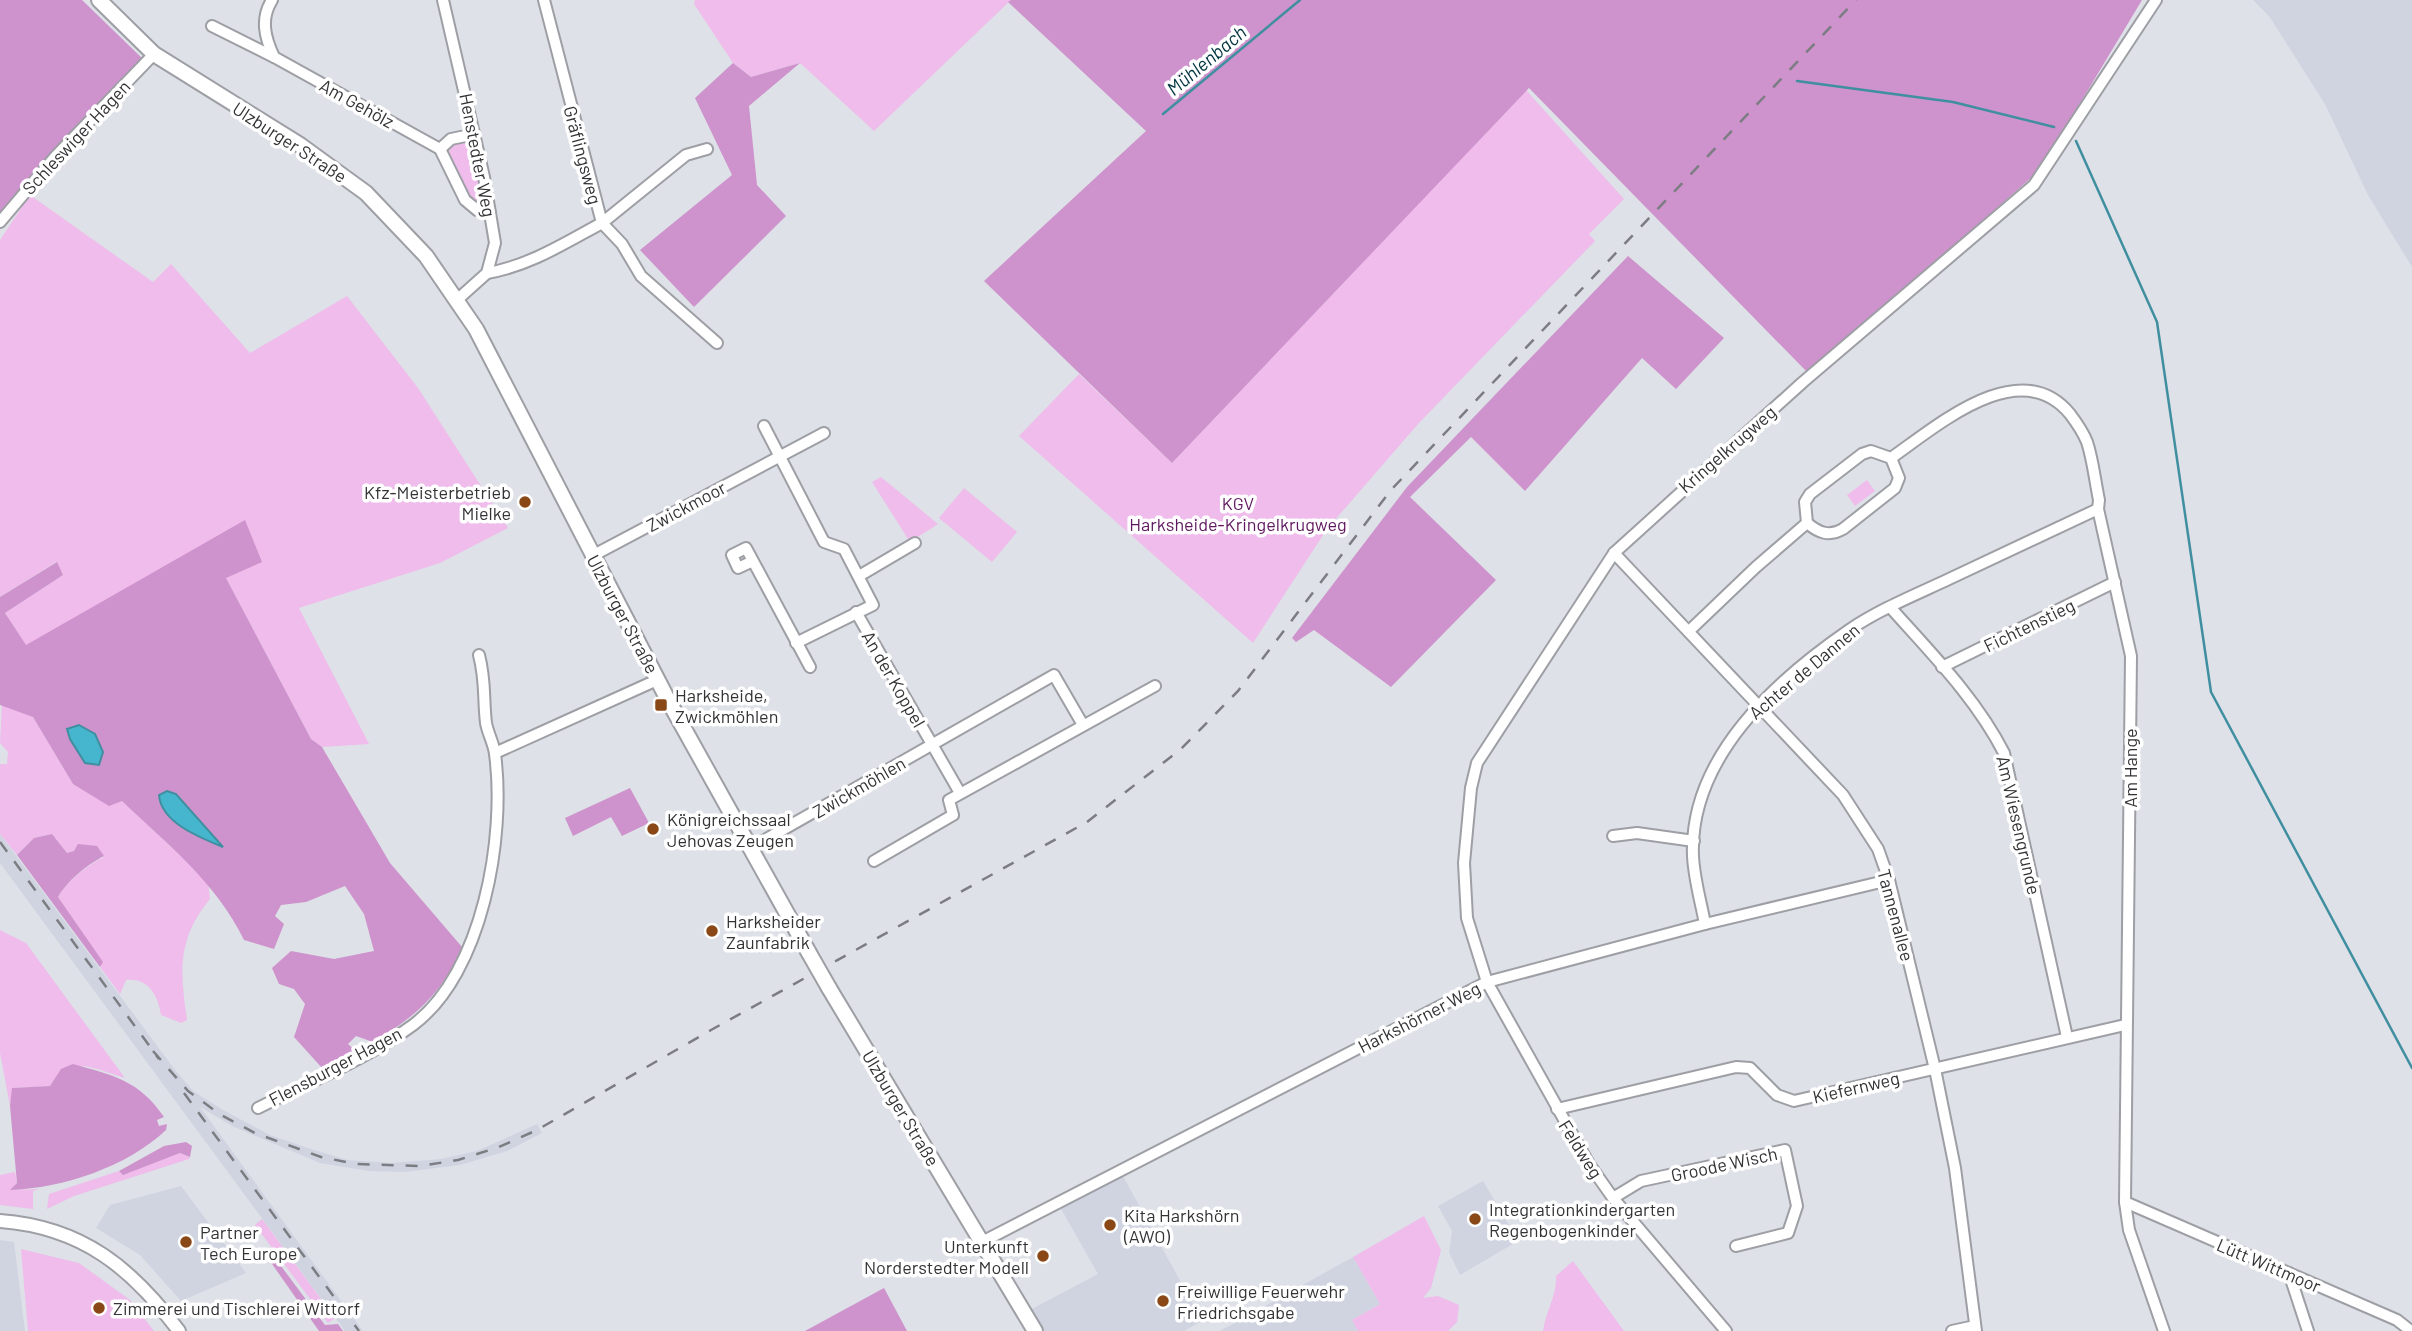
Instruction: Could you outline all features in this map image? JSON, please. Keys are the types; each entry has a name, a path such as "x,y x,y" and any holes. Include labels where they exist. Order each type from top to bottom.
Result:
{"main road":[{"name":"Ulzburger Straße","path":"100,0 154,54 350,180 415,241 458,299 657,680 749,849 829,988 1035,1331"}],"street":[{"path":"272,0 265,16 264,30 274,57"},
{"name":"Henstedter Weg","path":"443,0 474,134 495,243 487,272"},
{"name":"Gräflingsweg","path":"544,0 602,223 686,155 707,149"},
{"name":"Kringelkrugweg","path":"1487,982 1467,918 1464,863 1471,788 1477,763 1614,552 1803,382 2034,185 2156,0"},
{"name":"Am Gehölz","path":"212,26 274,57 440,149"},
{"path":"244,43 264,30"},
{"name":"Schleswiger Hagen","path":"0,222 55,157 154,54"},
{"path":"474,134 451,139 440,149 465,200 477,210 490,213"},
{"path":"458,299 487,272 508,269 537,258 602,223 622,244 641,276 717,343"},
{"name":"Am Hange","path":"1891,458 1952,415 2006,391 2025,390 2044,394 2062,404 2087,442 2099,500 2098,509 2131,656 2124,1025 2124,1202 2129,1230 2164,1331"},
{"path":"764,426 780,456"},
{"name":"Zwickmoor","path":"592,556 824,433"},
{"path":"1871,450 1891,458 1899,478 1895,488 1843,529 1834,534 1825,533 1807,523 1805,502 1820,486 1871,450"},
{"name":"An der Koppel","path":"780,456 824,542 844,549 873,605 796,643"},
{"name":"Achter de Dannen","path":"1705,924 1696,878 1694,841 1708,779 1737,728 1758,706 1850,630 1890,607 2098,509"},
{"path":"1689,631 1807,523"},
{"path":"859,576 915,543"},
{"name":"Tannenallee","path":"1614,552 1843,795 1878,849 1889,880 1935,1069 1955,1168 1975,1328"},
{"path":"753,561 810,667"},
{"name":"Fichtenstieg","path":"1942,667 2115,582"},
{"name":"Am Wiesengrunde","path":"1890,607 1989,724 2004,753 2067,1037"},
{"name":"An der Koppel","path":"856,612 933,745"},
{"name":"Flensburger Hagen","path":"258,1108 413,1025 442,996 465,955 491,868 496,813 495,753 486,725 486,681 478,655"},
{"name":"Zwickmöhlen","path":"749,849 1054,675 1083,725"},
{"path":"495,753 657,680"},
{"path":"874,861 953,815 949,800 960,793 1155,686"},
{"path":"933,745 960,793"},
{"path":"1613,836 1637,833 1694,841"},
{"name":"Harkshörner Weg","path":"982,1242 1487,982 1705,924 1889,880"},
{"name":"Feldweg","path":"1487,982 1557,1109 1613,1198 1726,1331"},
{"name":"Kiefernweg","path":"1557,1109 1736,1067 1750,1068 1777,1096 1794,1101 2124,1025"},
{"name":"Groode Wisch","path":"1613,1198 1641,1181 1785,1150 1797,1206 1788,1233 1736,1246"},
{"name":"Lütt Wittmoor","path":"2124,1202 2398,1320 2411,1331"},
{"path":"0,1222 67,1237 108,1258 140,1283 179,1331"},
{"path":"2289,1273 2308,1331"},
{"path":"1952,1331 1975,1328"}],"shaded area":[{"path":"0,0 82,0 145,61 0,219"},
{"path":"2142,0 2040,170 1809,374 1529,88 1172,463 984,281 1146,131 1008,2"},
{"path":"2253,0 2412,0 2412,267 2368,195 2325,104 2269,16"},
{"path":"733,63 751,77 800,63 749,106 757,185 786,216 694,307 640,250 732,175 695,98"},
{"path":"1628,256 1724,338 1676,389 1642,358 1525,491 1471,437 1410,497 1496,580 1391,687 1314,630 1296,642 1292,638 1407,487"},
{"path":"245,520 262,562 226,578 311,739 322,747 390,863 462,947 437,991 414,1013 373,1042 356,1036 348,1044 357,1052 323,1069 294,1037 305,1004 294,989 279,984 272,968 291,951 334,959 374,951 364,914 345,886 306,902 281,905 275,916 284,924 274,949 244,940 220,900 190,865 122,801 109,806 73,784 33,717 0,705 0,597 57,562 63,575 5,613 26,645"},
{"path":"630,788 649,823 622,836 611,817 573,836 565,818"},
{"path":"0,834 175,1070 193,1091 223,1110 270,1135 347,1160 390,1163 441,1159 477,1151 537,1124 542,1133 507,1151 460,1165 404,1172 369,1171 320,1163 234,1127 200,1107 363,1331 345,1331 0,863"},
{"path":"52,834 67,853 74,851 78,844 97,846 104,856 78,874 58,897 103,962 100,967 17,855 34,838"},
{"path":"73,1064 112,1076 135,1087 164,1117 157,1120 159,1126 167,1124 166,1130 133,1155 93,1173 51,1185 10,1190 17,1183 10,1106 12,1088 50,1086 61,1069"},
{"path":"186,1142 192,1146 190,1157 180,1153 123,1175 119,1171 164,1146"},
{"name":"Freiwillige Feuerwehr Friedrichsgabe","path":"1123,1176 1202,1321 1184,1331 1043,1331 1030,1310 1098,1274 1060,1207"},
{"name":"Integrationkindergarten Regenbogenkinder","path":"1483,1181 1518,1241 1460,1275 1449,1252 1452,1231 1438,1206"},
{"path":"181,1186 246,1273 181,1301 140,1255 96,1228 110,1205"},
{"path":"0,1240 14,1242 25,1331 0,1331"},
{"path":"263,1251 272,1254 325,1325 338,1324 343,1331 319,1331"},
{"path":"1353,1257 1380,1304 1352,1320 1358,1331 1220,1331"},
{"path":"884,1288 907,1331 805,1331"}],"green space":[{"path":"695,0 1011,0 874,131 800,63 751,77 733,63 694,4"},
{"name":"KGV Harksheide-Kringelkrugweg","path":"1526,90 1624,199 1589,234 1595,241 1419,423 1327,529 1253,643 1019,436 1079,374 1172,463"},
{"path":"464,141 473,151 478,168 481,201 477,203 468,195 448,155 452,144"},
{"path":"30,195 153,282 171,264 250,353 347,296 418,388 508,528 440,563 299,608 369,744 322,747 311,739 226,578 245,521 26,646 5,613 63,575 56,562 0,597 0,240"},
{"path":"881,477 938,524 910,542 872,482"},
{"path":"1867,480 1875,491 1855,506 1847,495"},
{"path":"964,488 1017,532 992,562 939,518"},
{"path":"2,703 33,717 73,784 122,801 208,881 210,899 199,914 186,942 182,971 187,1020 181,1023 161,1015 151,989 140,981 126,980 120,994 100,967 102,962 58,897 78,874 104,857 74,851 67,853 52,834 34,838 17,855 0,834 0,764 7,764 8,752 0,743"},
{"path":"0,930 26,943 125,1078 93,1068 75,1067 58,1076 50,1086 13,1088 10,1106 0,1053"},
{"path":"180,1153 190,1157 189,1159 74,1196 47,1209 49,1194 119,1171 123,1174"},
{"path":"15,1172 17,1183 11,1190 39,1189 33,1191 33,1209 0,1205 0,1175"},
{"path":"1424,1216 1441,1250 1431,1288 1423,1298 1438,1296 1459,1305 1457,1322 1448,1331 1358,1331 1352,1320 1380,1304 1353,1257"},
{"path":"262,1219 335,1318 328,1323 255,1225"},
{"path":"21,1249 79,1263 130,1300 154,1331 28,1331"},
{"path":"1573,1261 1624,1331 1543,1331 1555,1290 1556,1276"}],"water":[{"path":"79,725 95,734 103,752 99,765 85,763 70,739 67,729"},
{"path":"167,791 176,794 223,847 194,834 167,814 159,795"}],"waterway":[{"name":"Mühlenbach","path":"1163,114 1300,0"},
{"path":"1797,81 1953,102 2054,127"},
{"path":"2076,141 2157,322 2211,692 2412,1068"}],"railway":[{"path":"153,1051 188,1091 221,1115 255,1133 321,1157 356,1164 420,1166 458,1160 499,1147 537,1130 711,1030 1087,822 1181,749 1238,691 1391,490 1856,0"},
{"path":"0,842 159,1059"},
{"path":"184,1093 359,1331"}],"place":[{"name":"Kfz-Meisterbetrieb Mielke","path":"525,502"},
{"name":"Harksheide, Zwickmöhlen","path":"661,705"},
{"name":"Königreichssaal Jehovas Zeugen","path":"653,829"},
{"name":"Harksheider Zaunfabrik","path":"712,931"},
{"name":"Integrationkindergarten Regenbogenkinder","path":"1475,1219"},
{"name":"Kita Harkshörn (AWO)","path":"1110,1225"},
{"name":"Partner Tech Europe","path":"186,1242"},
{"name":"Unterkunft Norderstedter Modell","path":"1043,1256"},
{"name":"Freiwillige Feuerwehr Friedrichsgabe","path":"1163,1301"},
{"name":"Zimmerei und Tischlerei Wittorf","path":"99,1308"}]}
